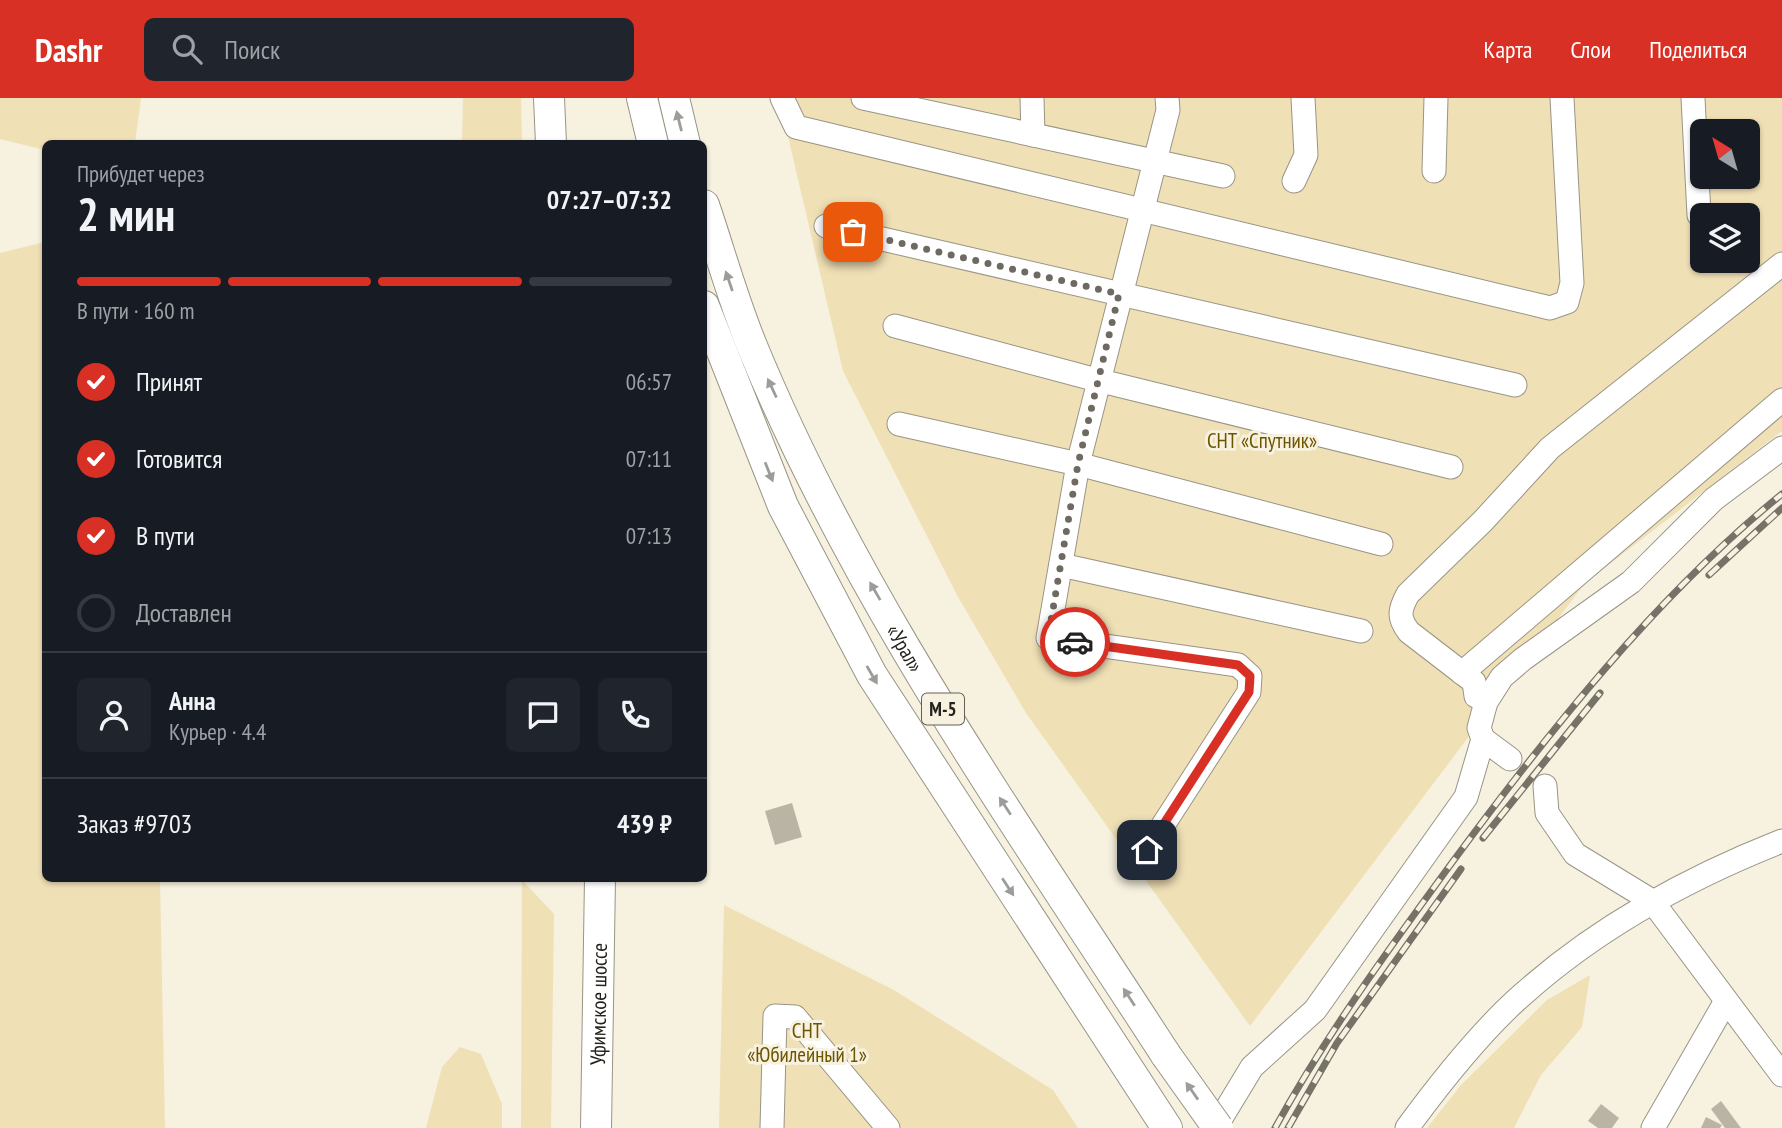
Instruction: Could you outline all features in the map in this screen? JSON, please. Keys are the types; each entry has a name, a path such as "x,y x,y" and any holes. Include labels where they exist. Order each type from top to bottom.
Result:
{"main road":[{"path":"548,98 551,140"},
{"path":"642,98 652,140"},
{"path":"674,98 684,140"},
{"name":"«Урал»","path":"707,214 752,345 833,518 935,698 1216,1128"},
{"name":"«Урал»","path":"707,314 783,506 872,676 1167,1128"},
{"name":"Уфимское шоссе","path":"596,1128 600,882"}],"street":[{"path":"782,98 796,127 1550,308 1567,302 1572,283 1562,98"},
{"path":"863,98 900,102 1033,135 1223,176"},
{"path":"1032,98 1033,135"},
{"path":"1147,850 1249,692 1250,676 1238,665 1048,638 1078,464 1097,380 1168,110 1167,98"},
{"path":"1294,181 1307,155 1303,98"},
{"path":"1434,171 1436,98"},
{"path":"1693,98 1698,203"},
{"path":"826,226 1515,385"},
{"path":"1486,702 1476,696 1474,682 1409,632 1401,622 1400,609 1408,594 1483,521 1550,448 1782,264"},
{"path":"895,326 1097,380 1451,467"},
{"path":"1462,673 1782,400"},
{"path":"900,424 1078,464 1381,544"},
{"path":"1216,1128 1252,1067 1315,1010 1466,797 1483,740 1479,728 1486,702 1502,677 1631,582 1714,499 1782,448"},
{"path":"1061,565 1361,631"},
{"path":"1483,740 1510,759"},
{"path":"1545,786 1547,813 1575,854 1653,901 1782,1075"},
{"path":"1407,1128 1436,1088 1520,996 1579,950 1653,901 1722,865 1782,841"},
{"path":"1653,1128 1726,1001"},
{"path":"772,1128 775,1016 795,1017 888,1128"}],"green space":[{"path":"0,98 141,98 135,140 42,140 42,149 0,139"},
{"path":"463,98 521,98 522,140 462,140"},
{"name":"СНТ «Спутник»","path":"779,98 1782,98 1782,431 1585,583 1250,1026 1026,713 958,597 843,371"},
{"path":"42,243 42,882 160,882 165,1128 0,1128 0,253"},
{"path":"524,882 554,914 551,1128 521,1128"},
{"name":"СНТ «Юбилейный 1»","path":"724,905 894,990 1053,1090 1078,1128 719,1128"},
{"path":"1590,975 1582,1027 1541,1075 1514,1128 1427,1128 1461,1085 1547,1000"},
{"path":"460,1047 481,1054 502,1104 502,1128 426,1128 442,1067"}],"building":[{"path":"792,803 802,837 775,845 765,811"},
{"path":"1721,1101 1741,1128 1725,1128 1711,1109"},
{"path":"1601,1104 1619,1118 1612,1128 1598,1128 1588,1121"},
{"path":"1706,1117 1722,1125 1720,1128 1701,1128"}],"railway":[{"path":"1275,1128 1358,993 1451,864 1565,717 1647,622 1736,534 1782,494"},
{"path":"1709,575 1782,508"},
{"path":"1483,838 1600,693"},
{"path":"1288,1128 1337,1043 1461,869"}],"way so far":[{"path":"853,232 1119,294 1078,464 1048,638 1075,642"}],"route":[{"path":"1075,642 1238,665 1250,676 1249,692 1147,850"}]}
